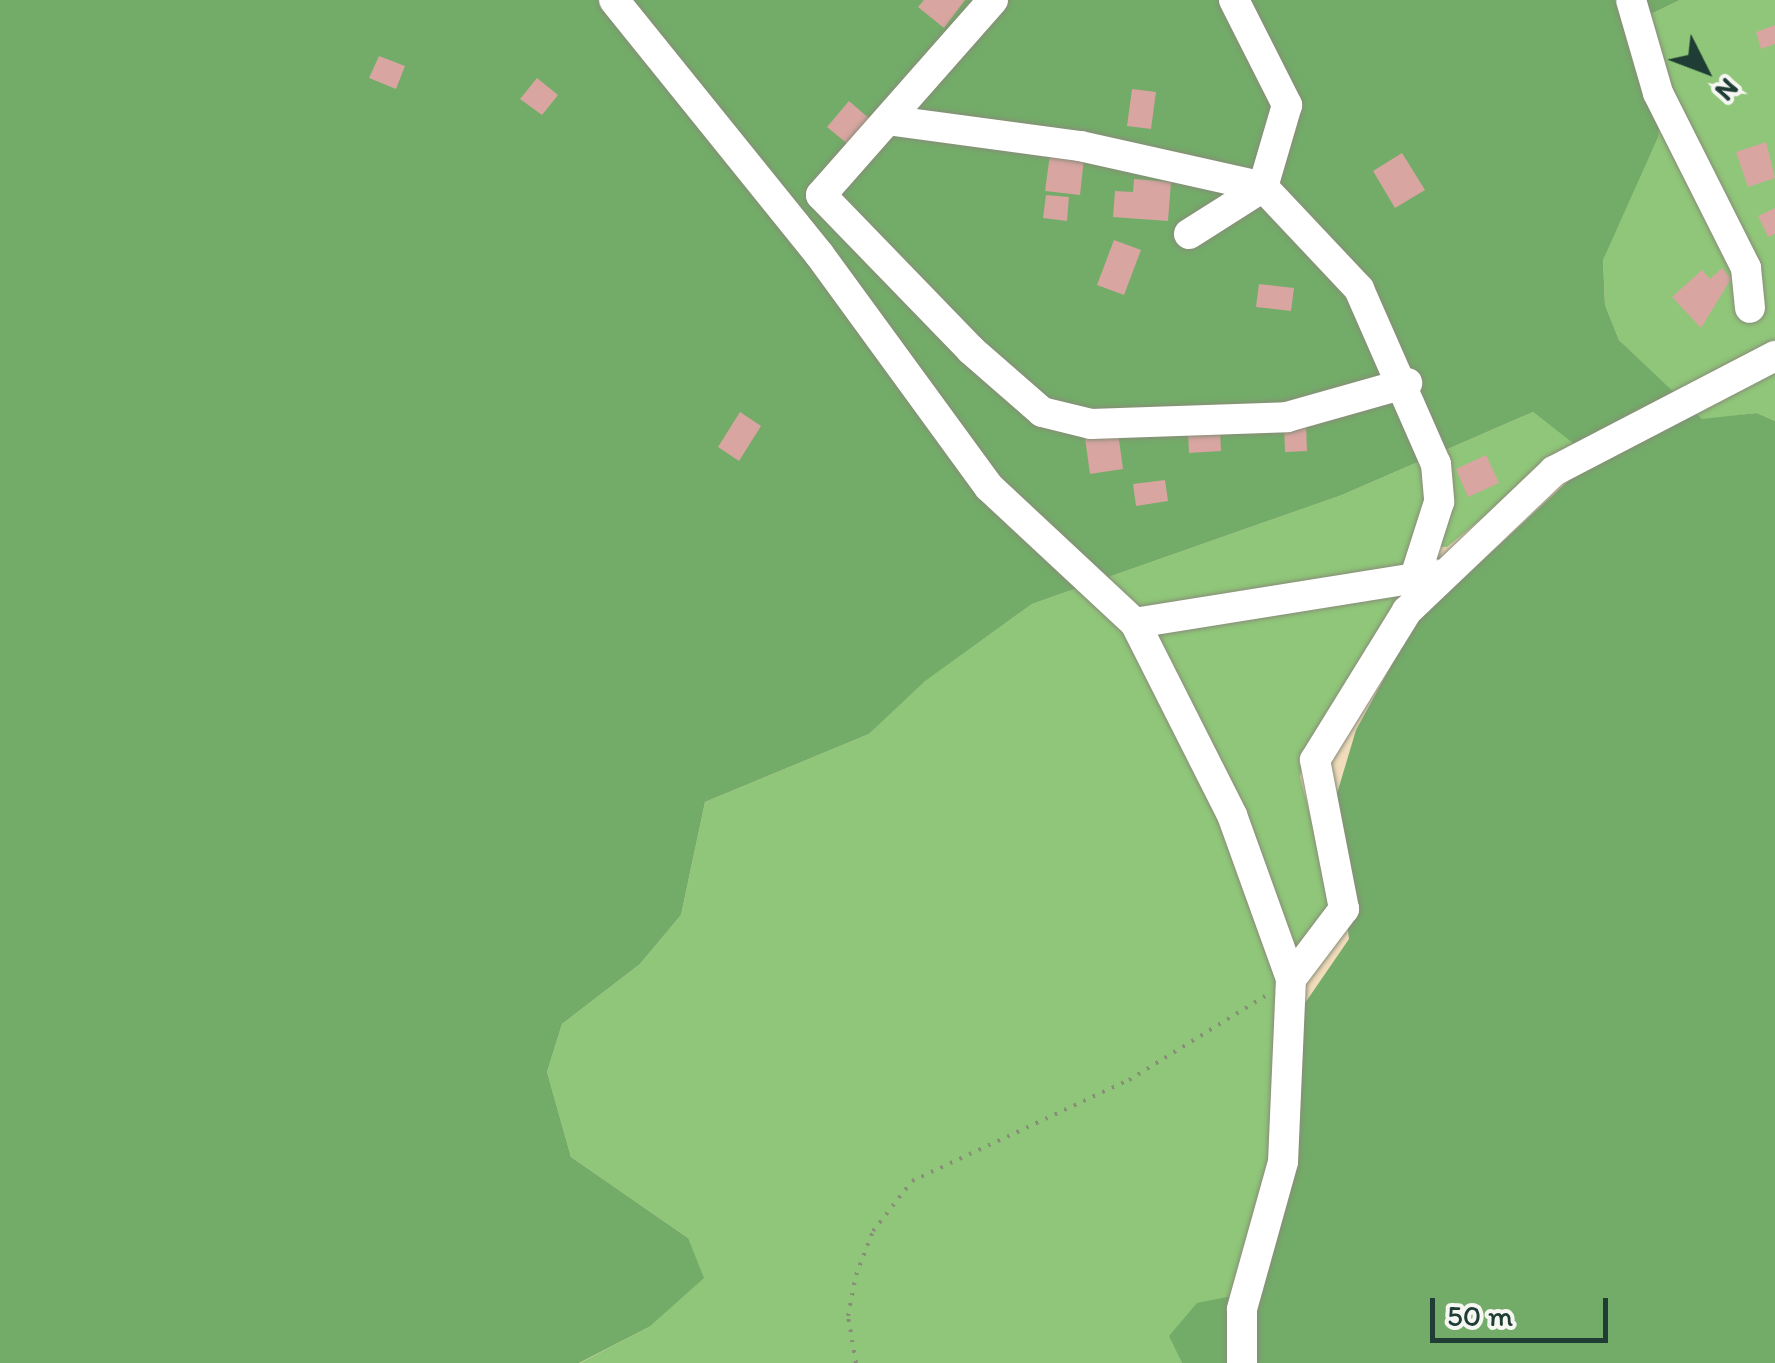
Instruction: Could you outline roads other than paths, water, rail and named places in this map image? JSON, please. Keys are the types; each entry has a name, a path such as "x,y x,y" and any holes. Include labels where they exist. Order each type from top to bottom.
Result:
{"street":[{"path":"614,0 819,254 989,487 1135,623 1255,867 1290,975 1282,1162 1242,1310 1242,1363"},
{"path":"993,0 894,121 821,195 1042,412 1091,424 1288,417 1406,384"},
{"path":"1189,234 1263,187 1287,105 1234,0"},
{"path":"1622,1 1658,93 1746,268 1750,308"},
{"path":"894,121 1080,146 1263,187 1359,288 1406,384 1440,487 1427,574"},
{"path":"1290,975 1344,909 1316,760 1427,574 1554,471 1775,356"},
{"path":"1135,623 1427,574"}]}
